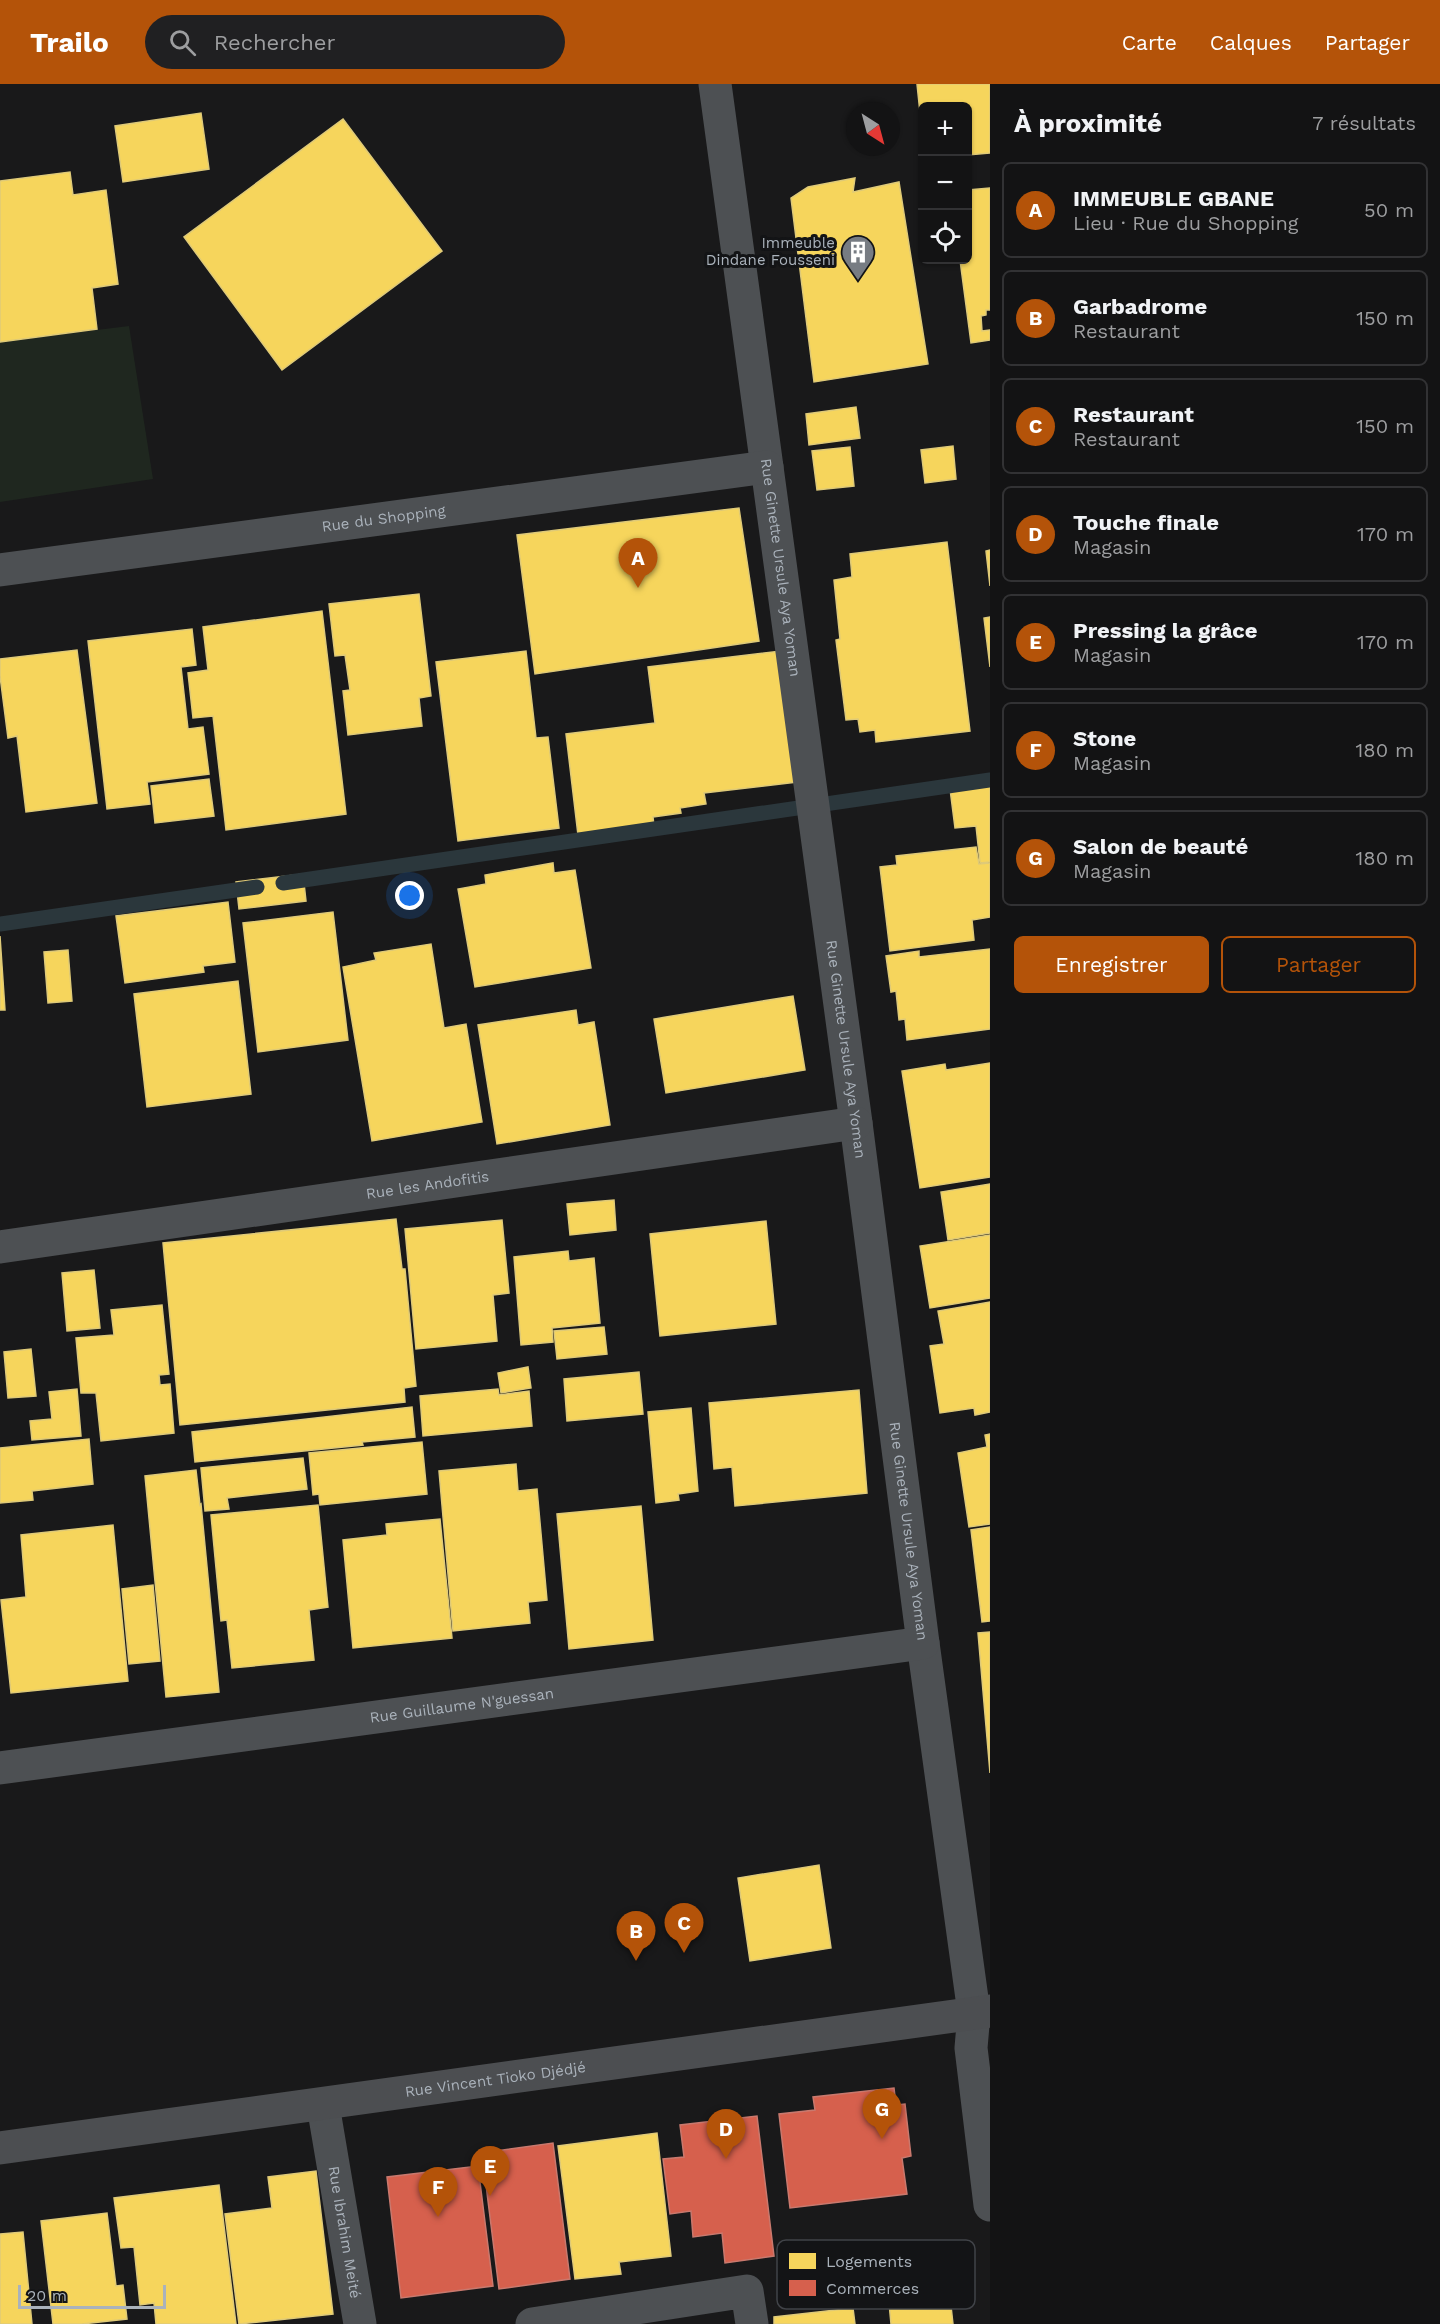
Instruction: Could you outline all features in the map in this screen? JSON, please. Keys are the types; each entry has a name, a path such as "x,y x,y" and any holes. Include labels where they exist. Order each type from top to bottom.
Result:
{"street":[{"name":"Rue Ginette Ursule Aya Yoman","path":"714,84 856,1123 923,1642 982,2012 971,2048 990,2205"},
{"name":"Rue du Shopping","path":"0,570 767,467"},
{"name":"Rue les Andofitis","path":"0,1247 856,1123"},
{"name":"Rue Guillaume N'guessan","path":"0,1768 923,1642"},
{"name":"Rue Vincent Tioko Djédjé","path":"0,2148 982,2012"},
{"name":"Rue Ibrahim Meité","path":"323,2105 360,2324"},
{"path":"532,2324 747,2290 752,2324"}],"shaded area":[{"path":"129,326 153,479 0,502 0,342"}],"building: Logements":[{"path":"917,84 990,84 990,153 972,155 972,102 919,102"},
{"path":"201,113 209,169 123,182 115,126"},
{"path":"343,119 442,251 282,370 184,237"},
{"path":"70,172 73,195 106,190 118,284 92,288 97,329 0,342 0,181"},
{"name":"Immeuble Dindane Fousseni","path":"855,178 853,192 899,182 928,364 814,382 791,198 808,187"},
{"path":"990,188 990,310 986,310 986,315 981,316 982,331 990,330 990,340 971,343 961,264 972,264 972,190"},
{"path":"856,407 860,438 809,445 806,414"},
{"path":"953,446 956,479 925,483 921,450"},
{"path":"850,447 854,486 817,490 812,451"},
{"path":"739,508 759,641 535,674 517,535"},
{"path":"947,542 970,731 876,742 875,730 860,732 858,719 846,720 836,640 840,639 834,580 852,577 850,554"},
{"path":"990,550 990,586 986,551"},
{"path":"419,594 431,696 419,698 422,726 348,735 343,691 350,690 345,655 335,656 329,604"},
{"path":"322,611 346,814 226,830 213,716 193,718 188,673 208,670 203,627"},
{"path":"990,617 990,667 984,618"},
{"path":"192,629 196,665 181,667 188,729 203,727 209,774 147,782 150,804 107,809 88,641"},
{"path":"77,650 97,803 26,812 17,736 8,738 0,659"},
{"path":"526,651 536,738 548,737 559,828 458,841 436,662"},
{"path":"781,651 797,782 704,793 706,804 680,808 681,813 653,817 654,826 578,835 566,734 655,723 648,667"},
{"path":"209,779 214,816 155,823 151,786"},
{"path":"990,784 990,862 980,863 976,826 955,828 950,789"},
{"path":"976,847 979,864 990,863 990,917 972,920 974,940 890,951 880,867 897,865 896,856"},
{"path":"553,863 554,873 575,870 591,968 475,987 458,889 486,884 485,875"},
{"path":"303,874 306,901 239,909 236,882"},
{"path":"228,902 235,962 203,966 204,972 125,983 116,916"},
{"path":"333,912 348,1040 258,1052 243,923"},
{"path":"0,936 5,1010 0,1010"},
{"path":"431,944 444,1028 466,1024 482,1122 372,1141 343,967 376,960 374,953"},
{"path":"990,949 990,1029 907,1040 905,1019 899,1020 896,991 891,992 886,956 919,951 919,957"},
{"path":"68,950 72,1001 48,1003 44,952"},
{"path":"238,981 251,1094 147,1107 134,994"},
{"path":"793,996 805,1070 666,1093 654,1019"},
{"path":"576,1010 578,1025 594,1022 610,1125 497,1144 478,1025"},
{"path":"990,1063 990,1177 920,1188 902,1071 945,1064 946,1070"},
{"path":"990,1184 990,1233 948,1240 941,1192"},
{"path":"614,1200 616,1230 570,1235 567,1204"},
{"path":"396,1219 402,1269 405,1269 416,1386 404,1388 405,1402 180,1425 163,1243"},
{"path":"502,1220 509,1293 493,1295 497,1341 416,1349 405,1229"},
{"path":"766,1221 776,1324 660,1336 650,1234"},
{"path":"990,1235 990,1298 930,1308 920,1246"},
{"path":"568,1251 569,1261 594,1258 600,1323 552,1328 553,1342 521,1345 514,1257"},
{"path":"94,1270 100,1328 67,1331 62,1273"},
{"path":"990,1302 990,1412 975,1415 974,1408 940,1413 930,1346 944,1344 938,1311"},
{"path":"162,1305 169,1374 159,1375 160,1385 170,1384 174,1433 101,1441 96,1393 81,1393 76,1338 114,1335 111,1310"},
{"path":"604,1327 607,1354 557,1359 554,1331"},
{"path":"31,1349 36,1396 8,1398 4,1352"},
{"path":"528,1367 531,1388 501,1393 498,1373"},
{"path":"639,1372 643,1414 567,1421 564,1379"},
{"path":"77,1389 81,1436 32,1440 30,1421 52,1419 49,1392"},
{"path":"498,1389 499,1395 529,1391 532,1426 423,1436 420,1396"},
{"path":"859,1390 867,1493 735,1506 732,1467 714,1469 709,1403"},
{"path":"412,1407 415,1437 362,1442 363,1445 195,1462 192,1432"},
{"path":"691,1408 698,1491 678,1494 679,1500 656,1503 648,1412"},
{"path":"990,1434 990,1524 969,1527 958,1453 987,1447 985,1435"},
{"path":"89,1439 93,1484 32,1491 33,1500 0,1503 0,1448"},
{"path":"422,1442 427,1494 320,1505 319,1494 313,1495 309,1453"},
{"path":"303,1458 307,1489 227,1498 229,1509 205,1511 201,1468"},
{"path":"516,1464 518,1491 537,1489 547,1600 528,1602 530,1623 453,1631 439,1471"},
{"path":"196,1470 219,1692 166,1697 145,1476"},
{"path":"318,1505 328,1607 309,1610 314,1660 232,1668 227,1620 221,1621 211,1515"},
{"path":"641,1506 653,1640 569,1649 557,1514"},
{"path":"440,1519 452,1638 353,1648 343,1540 387,1535 386,1524"},
{"path":"113,1525 128,1681 11,1693 1,1600 26,1597 21,1535"},
{"path":"990,1527 990,1621 982,1622 971,1530"},
{"path":"153,1585 160,1661 129,1664 122,1589"},
{"path":"990,1632 990,1773 978,1633"},
{"path":"819,1865 831,1948 750,1961 738,1878"},
{"path":"657,2133 671,2256 619,2262 621,2274 575,2279 558,2146"},
{"path":"316,2171 333,2314 239,2324 225,2214 272,2208 268,2177"},
{"path":"219,2185 236,2324 156,2324 154,2303 140,2305 134,2247 121,2248 114,2198"},
{"path":"107,2213 116,2286 123,2285 127,2319 82,2324 53,2324 41,2221"},
{"path":"23,2232 32,2324 0,2324 0,2234"},
{"path":"853,2309 855,2324 774,2324 774,2317"},
{"path":"890,2309 951,2309 953,2324 891,2324"}],"building: Commerces":[{"path":"894,2088 896,2105 905,2104 911,2156 902,2158 907,2194 790,2208 779,2114 815,2110 813,2097"},
{"path":"757,2116 774,2256 725,2263 722,2233 693,2237 691,2211 670,2214 663,2159 684,2157 680,2125"},
{"path":"553,2143 570,2279 499,2289 482,2153"},
{"path":"478,2166 493,2286 401,2298 387,2177"}],"waterway":[{"path":"283,883 990,780"},
{"path":"0,924 257,887"}],"place":[{"name":"Immeuble Dindane Fousseni","path":"858,281"},
{"name":"IMMEUBLE GBANE","path":"638,588"},
{"name":"Restaurant","path":"684,1953"},
{"name":"Garbadrome","path":"636,1961"},
{"name":"Salon de beauté","path":"882,2139"},
{"name":"Touche finale","path":"726,2159"},
{"name":"Pressing la grâce","path":"490,2196"},
{"name":"Stone","path":"438,2217"}]}
